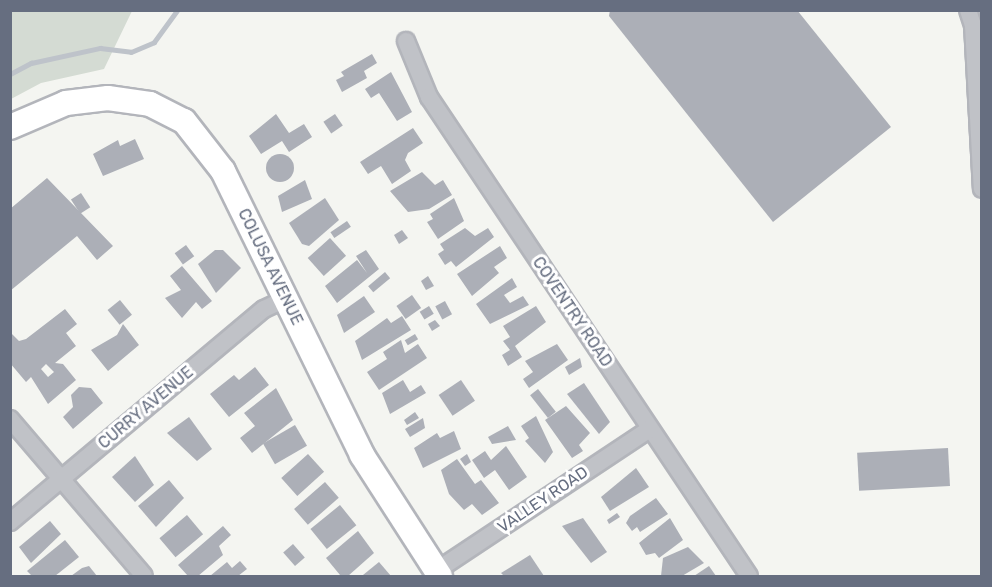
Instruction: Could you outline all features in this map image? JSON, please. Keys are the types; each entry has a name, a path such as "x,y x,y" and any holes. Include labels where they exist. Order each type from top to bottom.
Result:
{"street":[{"path":"974,20 981,189"},
{"name":"COVENTRY ROAD","path":"406,41 429,97 748,576"},
{"name":"COLUSA AVENUE","path":"10,128 66,103 108,98 150,104 184,121 223,171 362,455 438,574"},
{"name":"CURRY AVENUE","path":"10,522 264,309 285,299"},
{"path":"10,419 144,576"},
{"name":"VALLEY ROAD","path":"438,574 650,429"}],"shaded area":[{"path":"11,10 132,11 104,69 41,83 11,99"}],"building":[{"path":"610,10 797,10 891,127 773,222 609,16"},
{"path":"372,54 377,63 364,71 367,78 342,92 336,80 344,76 341,72"},
{"path":"391,72 412,112 397,121 379,93 371,98 365,89"},
{"path":"276,114 289,133 304,124 312,137 289,152 282,141 261,154 249,136"},
{"path":"335,114 343,126 331,133 323,122"},
{"path":"413,128 423,143 408,153 405,160 411,171 392,184 381,166 368,174 360,162"},
{"path":"135,139 144,159 103,176 93,154 118,140 120,146"},
{"path":"280,154 290,158 294,168 290,178 280,182 270,178 266,168 270,158"},
{"path":"422,172 435,185 443,180 452,195 429,209 408,212 390,191"},
{"path":"47,178 113,246 97,260 77,236 10,291 10,209"},
{"path":"305,180 312,199 282,212 278,196"},
{"path":"81,193 90,207 80,214 71,200"},
{"path":"325,198 339,220 309,246 302,244 289,223"},
{"path":"454,198 464,221 438,239 427,222 433,219 430,214"},
{"path":"347,221 351,227 334,238 330,232"},
{"path":"465,228 475,236 488,228 494,237 456,267 451,261 445,265 438,254 444,250 440,244"},
{"path":"402,230 408,238 399,244 394,235"},
{"path":"330,238 346,256 324,276 308,258"},
{"path":"186,245 194,256 183,265 175,253"},
{"path":"500,246 507,258 494,267 499,273 472,296 457,274"},
{"path":"215,250 223,250 241,268 216,293 198,264"},
{"path":"366,250 379,269 337,303 325,286 357,260 367,273 356,256"},
{"path":"182,266 212,301 202,309 196,302 182,318 165,298 181,290 170,276"},
{"path":"385,272 390,278 373,292 368,286"},
{"path":"428,276 434,286 426,290 421,281"},
{"path":"512,278 517,287 504,295 510,303 523,296 529,305 490,324 476,304"},
{"path":"412,295 421,308 406,319 396,306"},
{"path":"364,296 375,312 344,333 337,315"},
{"path":"120,300 132,315 120,325 108,310"},
{"path":"445,301 452,314 442,319 435,306"},
{"path":"429,306 434,314 424,319 420,312"},
{"path":"536,306 546,322 515,346 522,357 508,366 502,355 510,350 503,341 510,337 503,326"},
{"path":"65,309 77,324 66,333 76,346 55,363 63,364 76,380 48,404 31,377 26,382 10,363 10,332 19,341 26,339","holes":["46,364 54,372 48,377 41,369"]},
{"path":"402,316 411,330 362,360 355,341 387,318 391,323"},
{"path":"435,320 440,326 432,331 428,324"},
{"path":"123,324 139,345 108,371 91,350 117,335"},
{"path":"415,334 418,339 408,345 405,340"},
{"path":"401,340 405,353 418,344 427,358 379,390 367,372 387,359 383,352"},
{"path":"557,344 568,360 529,388 523,379 533,372 525,361"},
{"path":"580,358 582,367 569,375 565,367"},
{"path":"255,367 269,385 229,417 210,394 234,375 239,380"},
{"path":"403,380 410,392 421,385 426,393 390,414 382,393"},
{"path":"461,380 475,401 453,416 439,395"},
{"path":"584,383 610,422 599,434 567,394"},
{"path":"79,387 91,388 103,403 73,429 63,417 73,407 71,395"},
{"path":"276,388 293,420 252,453 240,438 255,426 244,413"},
{"path":"538,389 556,412 548,418 530,395"},
{"path":"566,406 590,433 579,445 583,451 572,458 545,420"},
{"path":"415,412 419,418 407,425 404,420"},
{"path":"536,416 553,452 545,463 525,441 529,438 521,426"},
{"path":"189,417 212,449 197,461 167,433"},
{"path":"423,418 425,428 410,437 405,429"},
{"path":"295,425 307,446 275,464 263,444"},
{"path":"508,426 516,440 492,444 488,437"},
{"path":"454,431 461,449 423,468 414,448 437,433 440,438"},
{"path":"506,446 527,477 509,490 495,470 484,478 472,460 485,451 491,460"},
{"path":"948,448 950,486 859,491 857,453"},
{"path":"308,454 324,472 297,496 281,478"},
{"path":"467,454 471,462 465,466 460,459"},
{"path":"135,456 154,485 135,502 112,477"},
{"path":"457,459 475,484 481,480 499,503 482,515 472,504 464,510 449,494 441,470"},
{"path":"636,468 649,487 610,511 601,497"},
{"path":"169,480 184,498 156,527 138,506"},
{"path":"325,482 339,498 308,525 294,509"},
{"path":"656,498 668,514 640,532 637,527 632,531 626,523 630,516"},
{"path":"340,505 356,525 327,549 310,529"},
{"path":"617,513 620,517 609,524 607,520"},
{"path":"187,515 203,534 175,557 159,538"},
{"path":"583,518 607,552 591,563 562,526"},
{"path":"670,518 683,540 659,558 655,553 646,555 639,543"},
{"path":"50,521 61,534 31,563 19,547"},
{"path":"223,526 231,535 219,546 223,555 198,576 188,576 178,565"},
{"path":"358,531 374,553 348,576 340,575 326,558"},
{"path":"65,540 79,557 55,576 32,576 27,571"},
{"path":"293,544 305,558 295,566 283,553"},
{"path":"688,547 704,563 682,576 661,576 663,558"},
{"path":"530,555 544,576 504,576 501,573"},
{"path":"240,561 247,569 238,576 210,576 227,562 232,568"},
{"path":"379,562 391,576 363,575"},
{"path":"89,566 97,576 71,576 82,568"},
{"path":"709,566 716,576 694,576"}],"waterway":[{"path":"10,74 31,63 100,48 131,52 154,42 177,10"}]}
